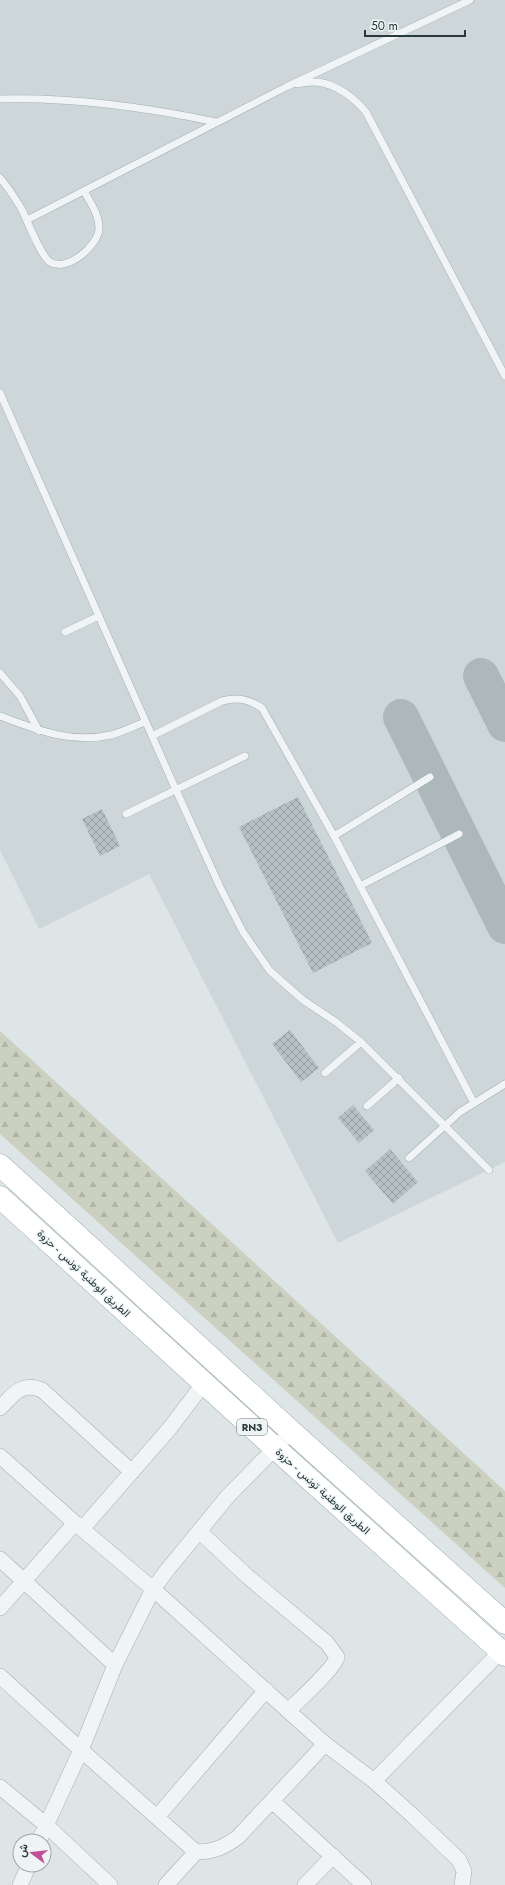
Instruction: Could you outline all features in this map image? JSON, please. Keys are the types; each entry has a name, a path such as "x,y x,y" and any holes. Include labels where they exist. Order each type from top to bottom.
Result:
{"main road":[{"name":"الطريق الوطنية تونس - حزوة","path":"0,1165 292,1432 505,1623"},
{"name":"الطريق الوطنية تونس - حزوة","path":"0,1197 204,1384 504,1652"}],"street":[{"path":"0,1608 132,1472 170,1428 204,1384"},
{"path":"0,1408 15,1393 24,1387 35,1387 42,1390 132,1472"},
{"path":"42,1833 81,1750 116,1665 153,1589 228,1496 292,1432"},
{"path":"0,1456 78,1526 153,1589 325,1744 374,1781 458,1860 464,1871 462,1885"},
{"path":"199,1531 247,1576 327,1643 336,1657 336,1662 329,1670 288,1711"},
{"path":"0,1559 116,1665"},
{"path":"374,1781 504,1652"},
{"path":"0,1676 196,1852 211,1852 223,1847 238,1837 325,1744"},
{"path":"158,1817 266,1690"},
{"path":"0,1787 46,1825 110,1885"},
{"path":"272,1801 364,1885"},
{"path":"171,1883 196,1852"},
{"path":"305,1885 333,1856"},
{"path":"20,1885 25,1873"}],"lane":[{"path":"27,220 286,87 470,0"},
{"path":"286,87 300,83 316,82 331,85 344,91 356,100 366,112 505,376"},
{"path":"0,99 55,99 96,102 136,107 216,122"},
{"path":"0,178 15,199 46,258 50,262 62,264 80,256 94,244 99,229 96,214 84,191"},
{"path":"0,392 2,402 230,910 256,953 270,971 286,986 361,1042 489,1170"},
{"path":"65,632 99,616"},
{"path":"0,673 20,696 39,731"},
{"path":"152,736 222,701 232,698 243,698 262,708 268,716 334,836 474,1103"},
{"path":"0,716 39,731 72,738 92,738 112,734 145,722"},
{"path":"126,814 245,756"},
{"path":"334,836 430,777"},
{"path":"360,886 459,834"},
{"path":"325,1073 361,1042"},
{"path":"366,1106 398,1078"},
{"path":"409,1158 445,1125 474,1103 505,1084"}],"shaded area":[{"path":"0,0 505,0 505,1162 338,1243 149,874 39,929 0,850"}],"green space":[{"path":"0,1031 505,1491 505,1588 0,1134"}],"building":[{"path":"298,797 372,943 313,973 239,827"},
{"path":"102,809 120,846 100,856 82,819"},
{"path":"290,1030 319,1068 301,1082 272,1044"},
{"path":"353,1105 374,1130 359,1143 338,1118"},
{"path":"390,1149 418,1182 393,1204 365,1171"}],"taxiway":[{"path":"481,676 505,724"},
{"path":"401,717 505,926"}]}
